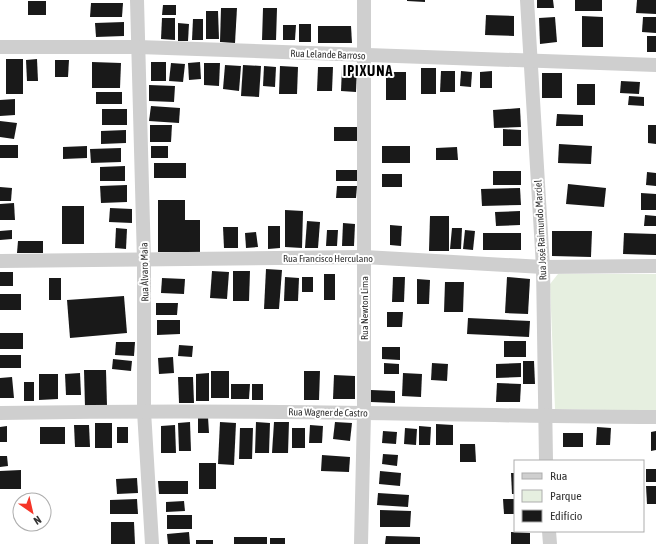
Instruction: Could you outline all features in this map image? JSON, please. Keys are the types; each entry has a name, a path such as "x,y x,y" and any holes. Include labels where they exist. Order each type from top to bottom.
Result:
{"street":[{"name":"Rua Álvaro Maia","path":"137,0 144,261 144,411 152,544"},
{"name":"Rua Newton Lima","path":"361,544 364,413 364,0"},
{"name":"Rua José Raimundo Marciel","path":"527,0 543,267 544,417 546,460"},
{"name":"Rua Lelande Barroso","path":"0,47 138,47 656,65"},
{"name":"Rua Francisco Herculano","path":"0,261 144,261 364,257 543,267 656,266"},
{"name":"Rua Wagner de Castro","path":"0,413 144,411 364,413 544,417 656,417"},
{"path":"549,532 550,544"}],"green space":[{"path":"558,274 656,274 656,411 555,409 550,284"}],"building":[{"path":"425,0 425,2 407,1"},
{"path":"537,0 553,0 554,8 537,8"},
{"path":"575,0 602,0 602,11 575,11"},
{"path":"637,0 656,0 656,14 636,13"},
{"path":"28,1 46,1 46,15 28,15"},
{"path":"91,3 123,3 122,17 90,17"},
{"path":"163,5 176,5 176,15 162,15"},
{"path":"221,8 237,8 235,43 220,42"},
{"path":"263,8 277,8 276,40 262,40"},
{"path":"206,11 218,11 219,39 206,39"},
{"path":"486,15 514,16 514,36 485,35"},
{"path":"582,16 603,17 603,47 582,47"},
{"path":"555,17 557,42 540,44 539,18"},
{"path":"643,17 656,17 656,33 642,32"},
{"path":"162,18 175,18 175,40 161,39"},
{"path":"193,19 203,19 203,40 192,40"},
{"path":"124,22 124,36 96,37 95,23"},
{"path":"178,23 189,24 188,41 178,41"},
{"path":"299,24 311,24 311,42 299,42"},
{"path":"283,25 296,25 295,40 283,40"},
{"path":"318,26 351,26 352,43 318,43"},
{"path":"647,36 656,36 656,52 647,52"},
{"path":"6,59 23,59 23,94 6,94"},
{"path":"37,59 38,81 27,81 26,60"},
{"path":"55,60 69,60 68,77 55,77"},
{"path":"92,62 121,63 120,88 92,88"},
{"path":"151,62 166,62 166,81 151,81"},
{"path":"200,62 201,79 189,80 188,63"},
{"path":"171,63 185,64 183,82 169,81"},
{"path":"204,63 220,63 219,86 204,85"},
{"path":"225,65 241,66 239,91 223,89"},
{"path":"243,65 261,66 259,97 241,96"},
{"path":"264,66 276,67 275,87 263,86"},
{"path":"280,66 298,67 297,94 279,94"},
{"path":"318,67 333,67 332,91 317,91"},
{"path":"342,67 357,67 356,92 341,91"},
{"path":"421,68 436,68 436,94 421,94"},
{"path":"441,71 455,71 455,92 440,92"},
{"path":"461,71 472,72 471,87 460,86"},
{"path":"492,71 492,88 480,88 480,72"},
{"path":"386,72 406,72 406,100 386,100"},
{"path":"542,73 562,73 562,98 542,98"},
{"path":"621,81 640,82 639,94 620,93"},
{"path":"577,84 595,84 595,105 577,105"},
{"path":"149,85 175,86 174,102 149,101"},
{"path":"96,92 122,92 122,104 96,104"},
{"path":"629,96 644,97 644,106 628,105"},
{"path":"15,99 15,115 0,116 0,100"},
{"path":"151,106 180,108 179,123 149,121"},
{"path":"520,108 521,127 494,128 493,110"},
{"path":"102,109 127,109 127,125 102,125"},
{"path":"557,114 583,115 583,126 556,126"},
{"path":"0,121 17,123 14,139 0,137"},
{"path":"150,125 172,125 171,142 150,142"},
{"path":"648,125 656,125 656,144 648,143"},
{"path":"334,127 357,127 357,141 334,141"},
{"path":"503,129 521,130 521,146 503,146"},
{"path":"126,130 126,143 101,144 101,131"},
{"path":"559,144 592,146 591,164 558,163"},
{"path":"0,145 18,145 18,158 0,158"},
{"path":"87,146 87,158 63,159 63,147"},
{"path":"151,146 168,146 168,158 151,158"},
{"path":"382,146 410,146 410,163 382,163"},
{"path":"457,147 458,160 436,160 436,148"},
{"path":"121,148 121,162 91,163 90,149"},
{"path":"154,163 186,163 186,178 154,178"},
{"path":"125,166 125,181 100,181 100,167"},
{"path":"336,170 358,170 357,181 336,181"},
{"path":"493,171 521,171 521,185 493,185"},
{"path":"647,172 656,173 656,186 646,185"},
{"path":"382,174 402,174 402,187 382,187"},
{"path":"568,184 606,188 604,207 566,204"},
{"path":"127,185 127,202 101,203 100,186"},
{"path":"337,186 357,186 356,198 336,198"},
{"path":"0,187 12,188 11,201 0,201"},
{"path":"520,188 521,205 482,206 481,189"},
{"path":"641,193 656,194 656,210 641,210"},
{"path":"158,200 185,200 185,220 200,220 200,252 158,252"},
{"path":"14,203 15,220 0,220 0,204"},
{"path":"62,206 84,206 84,244 62,244"},
{"path":"110,208 132,209 132,223 109,222"},
{"path":"285,210 303,211 302,248 285,247"},
{"path":"520,211 520,225 496,226 495,212"},
{"path":"645,215 656,216 656,226 644,226"},
{"path":"430,216 449,216 449,251 429,251"},
{"path":"307,221 320,222 318,248 305,248"},
{"path":"343,223 355,224 354,246 342,246"},
{"path":"390,225 402,226 401,246 390,245"},
{"path":"268,226 280,226 280,248 268,249"},
{"path":"223,227 238,227 238,248 224,248"},
{"path":"116,228 127,229 126,249 115,248"},
{"path":"452,228 462,228 461,249 450,249"},
{"path":"12,230 12,239 0,240 0,231"},
{"path":"327,230 338,230 337,246 326,246"},
{"path":"465,230 475,231 473,250 463,249"},
{"path":"552,231 592,231 591,257 552,256"},
{"path":"256,232 258,247 246,248 245,233"},
{"path":"483,233 521,233 521,250 483,250"},
{"path":"624,233 656,234 656,255 623,254"},
{"path":"18,241 43,241 43,253 17,253"},
{"path":"266,269 282,270 279,309 264,309"},
{"path":"212,271 229,272 227,299 210,298"},
{"path":"233,271 250,271 249,301 233,301"},
{"path":"0,272 13,272 13,286 0,286"},
{"path":"324,274 335,274 335,300 324,300"},
{"path":"285,277 299,278 298,301 284,301"},
{"path":"302,277 313,277 313,292 302,292"},
{"path":"393,277 405,277 404,302 392,302"},
{"path":"507,277 530,279 528,314 505,313"},
{"path":"49,278 61,278 61,300 49,300"},
{"path":"162,278 185,279 184,294 161,293"},
{"path":"417,279 430,280 429,304 417,304"},
{"path":"445,282 464,282 463,312 444,312"},
{"path":"0,294 21,294 21,310 0,310"},
{"path":"124,296 127,333 70,338 67,300"},
{"path":"156,303 178,303 177,315 156,315"},
{"path":"387,312 403,312 402,327 387,327"},
{"path":"468,318 530,321 529,337 467,334"},
{"path":"157,320 180,320 180,334 157,335"},
{"path":"0,333 23,333 23,349 0,349"},
{"path":"504,341 526,341 526,357 504,357"},
{"path":"116,342 135,342 134,356 115,355"},
{"path":"179,345 193,346 192,357 178,356"},
{"path":"382,347 400,347 400,360 382,359"},
{"path":"0,355 21,355 21,368 0,368"},
{"path":"173,357 174,373 159,374 158,358"},
{"path":"113,359 132,361 131,371 112,369"},
{"path":"523,361 534,361 535,384 523,384"},
{"path":"384,363 399,364 399,374 384,374"},
{"path":"432,363 448,364 447,381 431,380"},
{"path":"521,363 521,377 496,378 496,364"},
{"path":"84,370 106,370 107,406 85,407"},
{"path":"211,371 229,371 229,398 211,398"},
{"path":"304,371 320,371 319,400 304,400"},
{"path":"80,373 81,395 66,395 65,374"},
{"path":"209,373 209,401 196,401 196,374"},
{"path":"403,373 422,374 421,397 402,396"},
{"path":"39,374 58,374 58,399 39,400"},
{"path":"334,375 355,376 355,399 333,399"},
{"path":"12,377 14,398 0,398 0,378"},
{"path":"178,377 193,377 194,403 179,403"},
{"path":"24,382 34,382 34,401 24,401"},
{"path":"497,383 521,384 520,402 496,402"},
{"path":"231,384 250,384 249,399 231,399"},
{"path":"252,384 263,384 263,400 252,400"},
{"path":"371,390 395,391 395,403 371,402"},
{"path":"198,417 208,417 209,433 198,433"},
{"path":"190,422 191,451 179,451 178,423"},
{"path":"220,422 236,423 234,465 218,464"},
{"path":"256,422 270,423 269,453 255,453"},
{"path":"274,422 289,422 288,453 272,453"},
{"path":"335,422 352,423 350,441 333,439"},
{"path":"95,423 112,423 112,448 95,448"},
{"path":"436,424 453,425 453,445 436,445"},
{"path":"74,425 89,425 90,447 75,447"},
{"path":"175,425 176,453 161,453 161,426"},
{"path":"310,425 323,426 322,443 309,443"},
{"path":"7,426 7,442 0,442 0,427"},
{"path":"419,426 431,427 430,445 419,445"},
{"path":"40,427 65,427 65,444 40,444"},
{"path":"117,427 128,427 128,443 117,443"},
{"path":"597,427 611,428 610,445 596,445"},
{"path":"240,428 253,428 252,459 239,459"},
{"path":"292,428 305,428 305,448 292,448"},
{"path":"405,428 417,429 416,445 404,444"},
{"path":"383,431 397,432 396,444 382,443"},
{"path":"656,431 656,450 651,451 651,432"},
{"path":"563,433 583,433 583,447 563,447"},
{"path":"460,444 475,444 476,462 460,462"},
{"path":"383,454 398,455 397,466 382,464"},
{"path":"322,455 350,457 349,472 321,471"},
{"path":"0,456 7,456 8,466 0,467"},
{"path":"199,463 216,463 216,489 199,489"},
{"path":"646,469 656,469 656,482 646,482"},
{"path":"21,470 21,489 0,489 0,471"},
{"path":"380,471 401,473 400,486 379,484"},
{"path":"511,473 514,473 514,494 512,494"},
{"path":"137,478 138,493 117,494 116,479"},
{"path":"158,481 188,481 188,494 159,494"},
{"path":"646,486 656,486 656,504 647,504"},
{"path":"378,493 409,495 408,507 377,505"},
{"path":"137,499 138,514 110,514 110,500"},
{"path":"503,499 514,499 514,514 504,514"},
{"path":"184,501 185,511 166,512 166,502"},
{"path":"380,510 411,511 410,527 380,527"},
{"path":"167,515 192,515 192,529 167,529"},
{"path":"111,522 134,522 135,544 111,544"},
{"path":"189,532 190,544 168,544 167,534"},
{"path":"511,532 530,533 530,544 511,544"},
{"path":"386,536 420,537 420,544 385,544"},
{"path":"234,537 267,537 267,544 234,544"},
{"path":"270,538 285,538 285,544 270,544"},
{"path":"196,540 213,540 213,544 196,544"}],"district":[{"name":"IPIXUNA","path":"368,71"}]}
